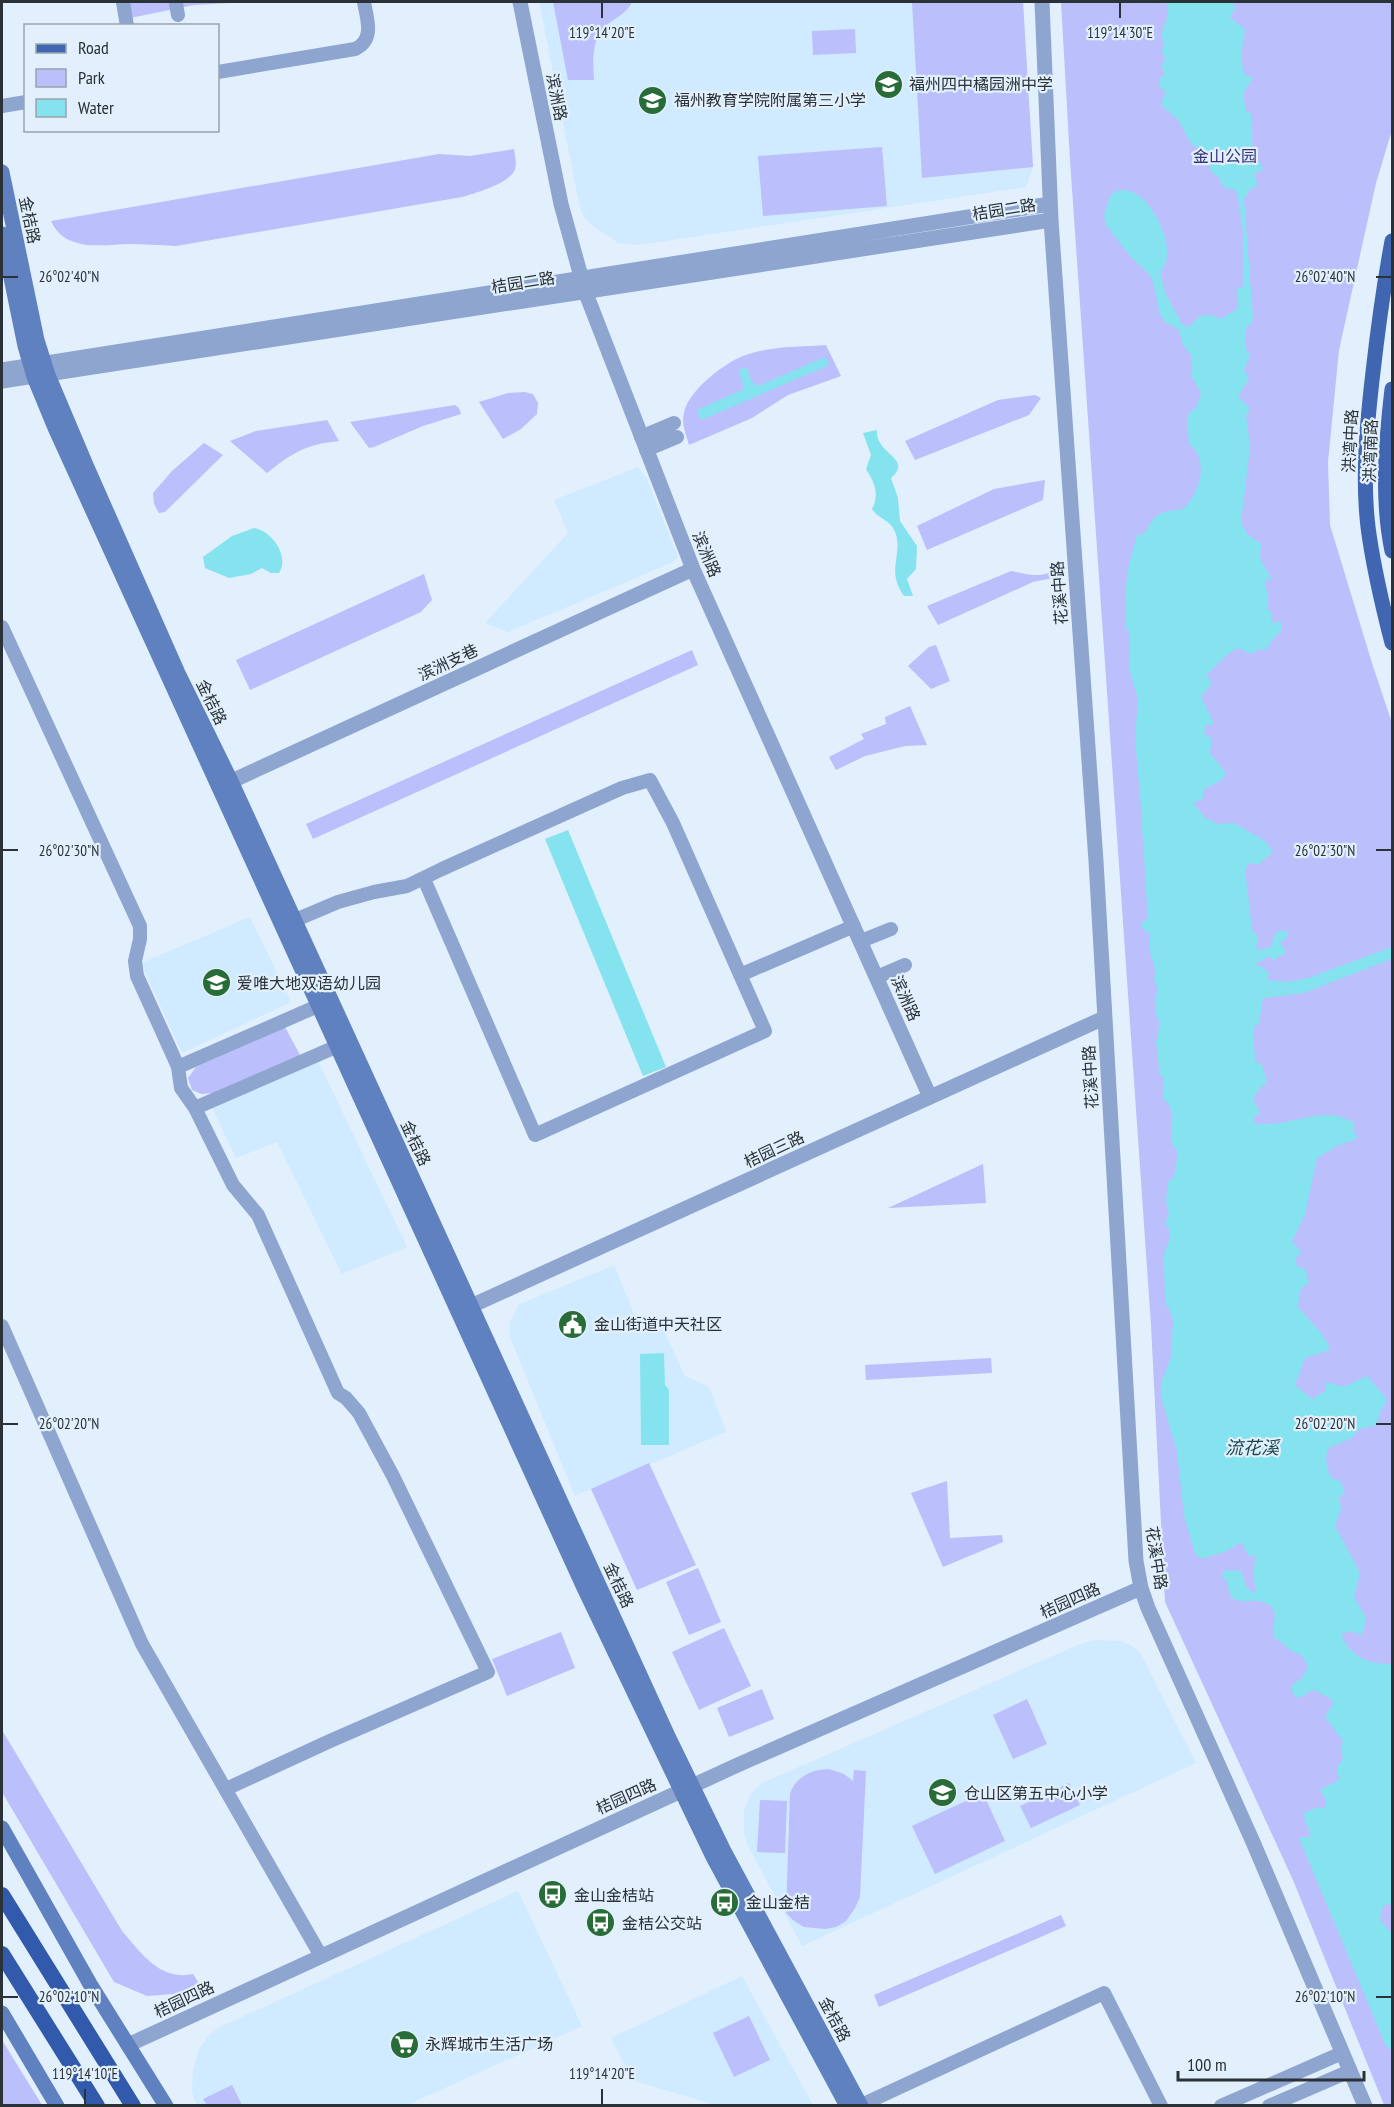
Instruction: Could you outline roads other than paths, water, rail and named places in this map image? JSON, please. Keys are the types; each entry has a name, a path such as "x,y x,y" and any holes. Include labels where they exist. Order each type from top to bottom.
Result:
{"highway":[{"path":"2,1895 133,2106"},
{"path":"2,1954 97,2106"}],"main road":[{"name":"金桔路","path":"2,172 37,340 39,370 178,673 225,784 343,1044 687,1788 724,1851 857,2105"},
{"path":"2,234 39,370"},
{"name":"洪湾中路","path":"1392,241 1372,383 1366,479 1368,525 1373,557 1392,643"},
{"name":"洪湾南路","path":"1392,388 1388,420 1386,486 1392,551"},
{"path":"2,1828 90,1984 166,2106"},
{"path":"2,2013 57,2106"}],"street":[{"path":"123,2 127,24"},
{"path":"219,72 355,49 366,42 369,31 364,2"},
{"name":"滨洲路","path":"520,2 561,204 582,284 693,569 930,1097"},
{"name":"花溪中路","path":"1042,2 1051,212 1096,861 1134,1536 1141,1588 1365,2106"},
{"path":"2,106 24,102"},
{"name":"桔园二路","path":"2,381 39,370 1051,212"},
{"name":"桔园二路","path":"2,370 39,370"},
{"path":"644,443 676,430"},
{"name":"滨洲支巷","path":"225,784 693,569"},
{"path":"2,627 140,926 140,939 135,961 137,976 178,1067 181,1088 195,1108 233,1185 258,1215 338,1393 354,1406 371,1434 488,1672 226,1789"},
{"path":"288,923 338,902 407,886 622,788 650,780 673,823 765,1032 535,1135 424,879"},
{"path":"740,975 854,926"},
{"path":"861,941 891,929"},
{"path":"877,977 905,965"},
{"path":"178,1067 325,1003"},
{"name":"桔园三路","path":"465,1309 1104,1018"},
{"path":"195,1108 343,1044"},
{"path":"2,1326 142,1644 321,1956"},
{"name":"桔园四路","path":"128,2045 687,1788 1141,1588"},
{"path":"857,2105 1104,1993 1161,2106"},
{"path":"1221,2106 1342,2053"},
{"path":"1269,2106 1350,2071"}],"water":[{"name":"流花溪","path":"1163,2 1232,2 1235,8 1230,18 1245,29 1241,57 1244,74 1253,78 1243,94 1246,111 1251,113 1253,161 1260,163 1263,169 1254,174 1258,186 1251,188 1244,199 1253,318 1246,328 1245,346 1250,356 1244,370 1249,379 1238,396 1250,409 1246,416 1250,446 1241,523 1248,535 1261,544 1260,559 1272,579 1265,579 1271,622 1282,622 1282,630 1271,641 1267,649 1257,650 1252,654 1238,648 1233,650 1206,675 1212,683 1201,697 1214,724 1206,725 1204,733 1211,738 1212,747 1209,752 1226,773 1223,779 1203,790 1203,799 1193,803 1205,818 1218,824 1234,823 1265,841 1273,852 1259,864 1249,863 1245,871 1252,929 1258,937 1256,950 1270,948 1277,931 1287,931 1286,937 1280,943 1286,953 1273,960 1269,956 1254,965 1263,967 1269,974 1267,980 1286,982 1308,978 1392,947 1392,959 1304,993 1263,998 1259,1024 1253,1027 1255,1061 1262,1065 1267,1082 1253,1098 1260,1114 1254,1116 1253,1121 1257,1124 1272,1124 1319,1116 1338,1116 1355,1124 1353,1130 1358,1138 1337,1146 1317,1158 1305,1214 1292,1242 1301,1252 1295,1260 1295,1265 1305,1269 1309,1282 1300,1290 1298,1307 1321,1333 1330,1350 1305,1358 1295,1385 1312,1399 1326,1391 1326,1382 1344,1387 1367,1376 1387,1399 1380,1412 1377,1425 1359,1429 1353,1437 1327,1449 1326,1462 1330,1477 1341,1482 1345,1495 1339,1495 1341,1509 1335,1526 1360,1573 1354,1597 1366,1618 1362,1635 1350,1631 1341,1634 1350,1649 1361,1658 1375,1663 1392,1664 1392,1903 1382,1907 1380,1920 1392,1933 1392,2050 1386,2046 1299,1838 1311,1836 1303,1814 1312,1809 1326,1807 1325,1798 1320,1790 1339,1780 1337,1768 1343,1759 1341,1748 1343,1741 1325,1717 1334,1702 1313,1690 1298,1698 1294,1696 1291,1686 1301,1679 1308,1667 1302,1656 1291,1651 1273,1637 1275,1615 1272,1607 1261,1601 1241,1601 1231,1597 1227,1582 1221,1574 1227,1570 1241,1571 1246,1586 1253,1593 1256,1591 1253,1572 1256,1555 1248,1556 1243,1544 1239,1543 1227,1551 1202,1559 1195,1554 1184,1515 1177,1451 1162,1401 1161,1383 1171,1357 1173,1318 1165,1305 1164,1254 1170,1238 1169,1229 1165,1224 1169,1214 1166,1201 1168,1182 1174,1177 1178,1152 1171,1142 1173,1116 1168,1102 1164,1101 1163,1076 1160,1076 1156,1042 1160,1024 1155,1011 1157,988 1154,977 1156,971 1150,952 1150,934 1141,927 1141,923 1148,919 1135,738 1138,699 1129,669 1130,636 1126,626 1125,594 1129,564 1137,535 1145,533 1152,521 1160,514 1183,509 1198,486 1201,467 1195,450 1189,444 1187,416 1197,406 1201,393 1192,377 1191,355 1183,345 1179,330 1164,321 1160,314 1149,274 1130,256 1106,225 1104,215 1111,195 1118,190 1134,193 1151,208 1163,230 1166,242 1165,264 1160,272 1165,293 1182,324 1186,327 1192,325 1201,316 1208,315 1221,319 1237,309 1237,288 1243,287 1243,232 1238,196 1235,190 1223,187 1219,177 1211,172 1208,160 1210,155 1207,151 1192,145 1177,118 1171,115 1170,111 1163,109 1162,100 1166,94 1159,87 1160,78 1165,75 1161,64 1164,63 1165,57 1162,52 1164,40 1161,36 1168,6"},
{"path":"825,357 829,365 701,420 697,410 744,389 739,370 746,367 752,382 758,386"},
{"path":"877,430 882,445 898,466 891,478 898,498 900,521 917,546 916,569 907,579 913,596 904,596 896,578 898,547 895,532 888,522 872,509 876,493 874,483 866,469 871,455 863,433"},
{"path":"254,528 273,539 281,552 282,566 279,573 271,573 262,568 251,574 229,578 205,568 203,557 232,536"},
{"path":"568,830 666,1067 643,1076 545,839"},
{"path":"664,1353 665,1385 669,1390 669,1445 641,1445 640,1354"}],"place":[{"name":"福州四中橘园洲中学","path":"888,84"},
{"name":"福州教育学院附属第三小学","path":"653,100"},
{"name":"爱唯大地双语幼儿园","path":"216,983"},
{"name":"金山街道中天社区","path":"573,1324"},
{"name":"仓山区第五中心小学","path":"943,1793"},
{"name":"金山金桔站","path":"553,1895"},
{"name":"金山金桔","path":"725,1902"},
{"name":"金桔公交站","path":"601,1923"},
{"name":"永辉城市生活广场","path":"404,2044"}],"park label":[{"name":"金山公园","path":"1225,156"}]}
